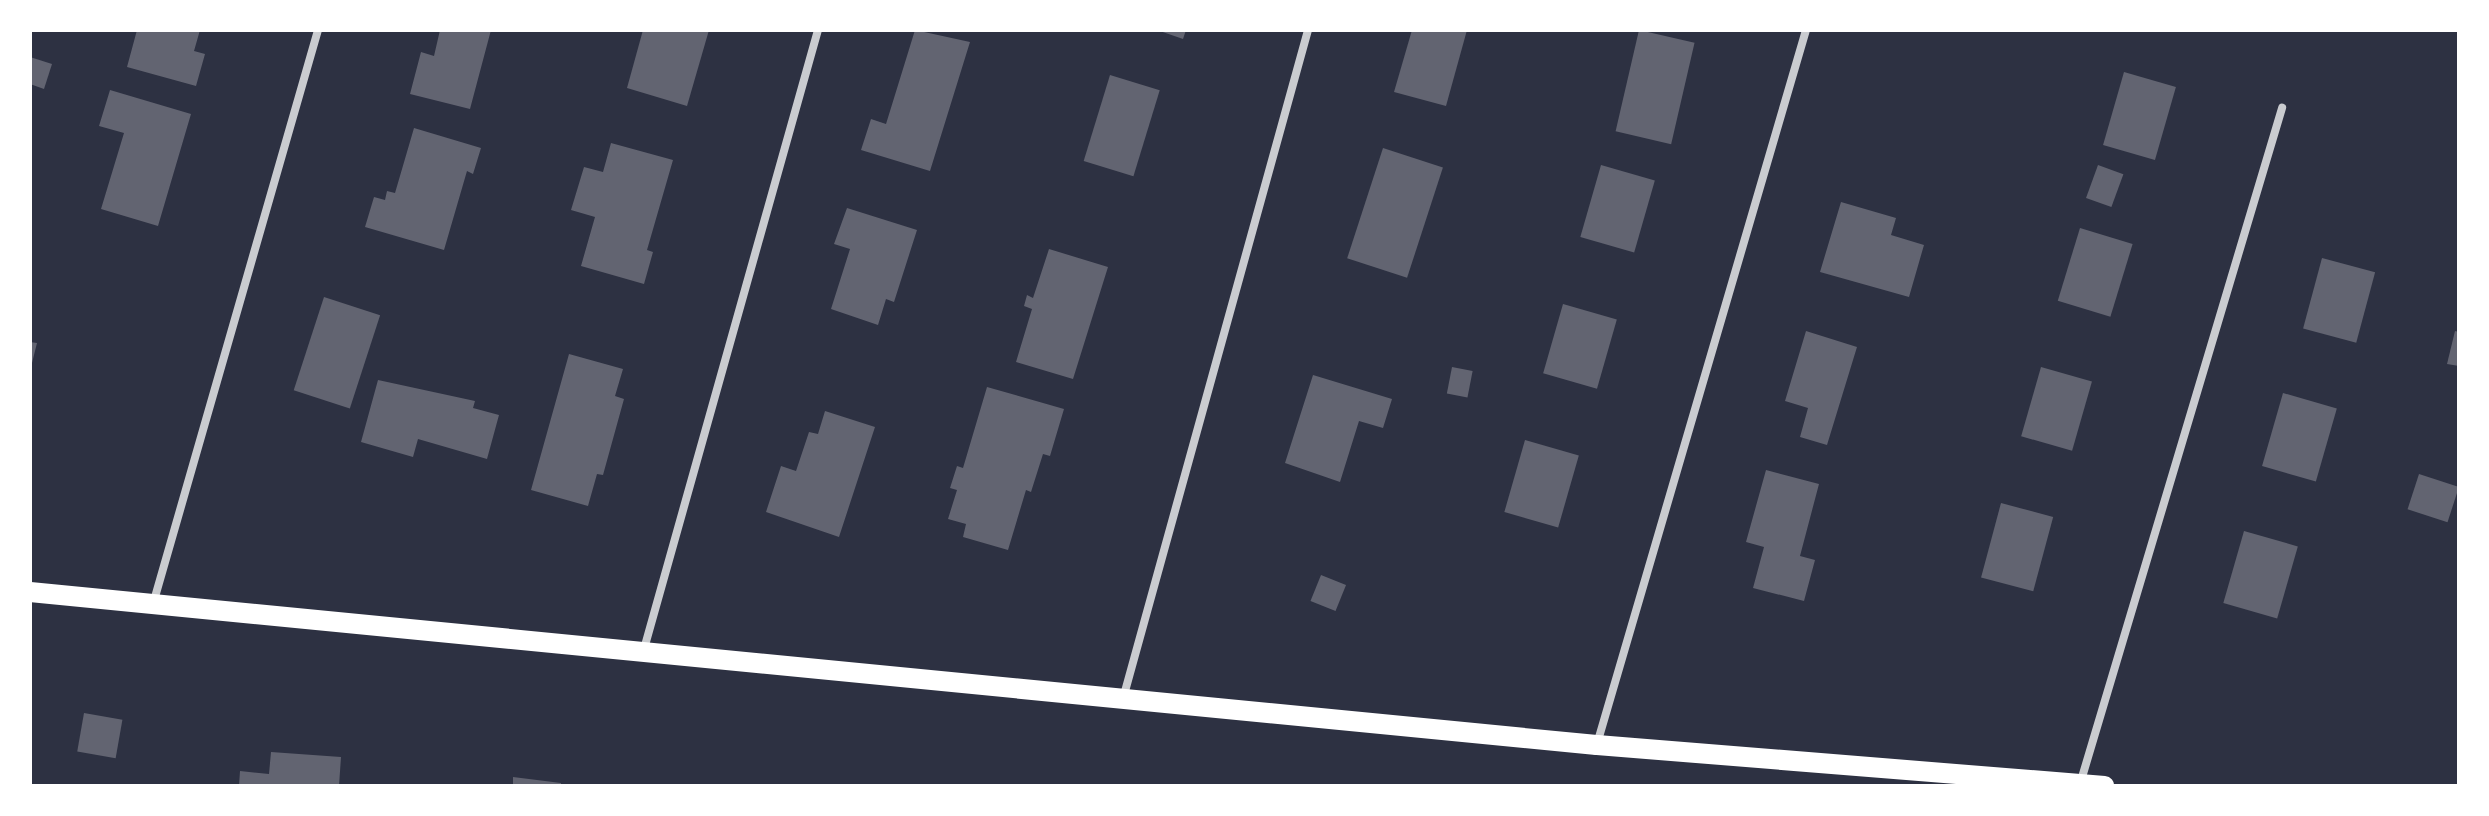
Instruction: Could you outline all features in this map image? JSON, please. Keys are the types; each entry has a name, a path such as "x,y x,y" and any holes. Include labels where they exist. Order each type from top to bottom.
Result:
{"main road":[{"path":"30,592 1124,695 1597,745 2104,786"}],"street":[{"path":"153,605 318,30"},
{"path":"644,649 818,30"},
{"path":"1124,695 1308,30"},
{"path":"1597,745 1806,30"},
{"path":"2080,784 2282,108"}],"building":[{"path":"137,30 200,30 194,51 205,54 196,86 127,67"},
{"path":"440,30 491,30 470,109 410,94 421,52 434,56"},
{"path":"643,30 709,30 687,106 627,88"},
{"path":"915,30 970,42 930,171 861,150 871,119 886,124"},
{"path":"1157,30 1186,30 1183,39"},
{"path":"1412,30 1467,30 1446,106 1394,92"},
{"path":"1639,30 1695,43 1671,144 1616,131"},
{"path":"30,57 52,64 44,89 30,84"},
{"path":"2124,72 2176,87 2155,160 2103,145"},
{"path":"1110,75 1160,90 1133,176 1084,161"},
{"path":"110,90 191,114 158,226 101,209 124,133 99,126"},
{"path":"414,128 481,148 473,174 467,171 444,250 365,227 374,197 385,200 387,191 395,193"},
{"path":"611,143 673,160 647,250 653,252 644,284 581,266 595,217 571,210 584,167 603,172"},
{"path":"1383,148 1443,167 1407,278 1347,258"},
{"path":"1601,165 1655,180 1634,253 1580,237"},
{"path":"2098,165 2123,174 2111,207 2086,198"},
{"path":"1841,202 1896,218 1891,235 1924,245 1909,297 1820,272"},
{"path":"847,208 917,230 894,302 886,299 878,325 831,309 850,249 834,244"},
{"path":"2080,228 2133,244 2110,317 2058,301"},
{"path":"1049,249 1108,267 1073,379 1016,362 1032,309 1024,306 1027,295 1033,298"},
{"path":"2322,258 2375,272 2356,343 2303,329"},
{"path":"324,297 380,315 350,408 294,390"},
{"path":"1563,304 1617,319 1597,389 1543,373"},
{"path":"1806,331 1857,347 1827,445 1800,437 1808,408 1785,401"},
{"path":"2455,331 2459,332 2459,366 2447,364"},
{"path":"30,342 37,343 31,367 30,367"},
{"path":"569,354 623,369 615,396 624,399 603,475 597,474 588,506 531,490"},
{"path":"1452,367 1473,371 1467,398 1447,394"},
{"path":"2041,367 2092,382 2072,451 2021,436"},
{"path":"1313,375 1392,399 1383,428 1359,421 1340,482 1285,463"},
{"path":"378,380 475,401 473,408 499,415 487,459 418,439 413,457 361,442"},
{"path":"987,387 1064,409 1050,456 1043,454 1031,492 1026,490 1008,550 963,537 966,524 948,519 957,490 950,488 957,466 963,468"},
{"path":"2283,393 2337,408 2316,481 2262,466"},
{"path":"825,411 875,427 839,537 766,512 781,466 796,471 809,432 818,434"},
{"path":"1525,440 1579,455 1558,528 1504,512"},
{"path":"1766,470 1819,484 1800,556 1815,560 1804,601 1753,588 1764,547 1746,542"},
{"path":"2419,474 2459,487 2448,522 2408,509"},
{"path":"2001,503 2053,517 2033,591 1981,577"},
{"path":"2244,531 2298,546 2277,619 2223,603"},
{"path":"1321,575 1346,585 1336,611 1311,601"},
{"path":"84,713 122,720 116,758 77,751"},
{"path":"271,752 341,757 339,786 239,786 240,771 269,774"},
{"path":"513,777 561,783 561,786 513,786"}]}
